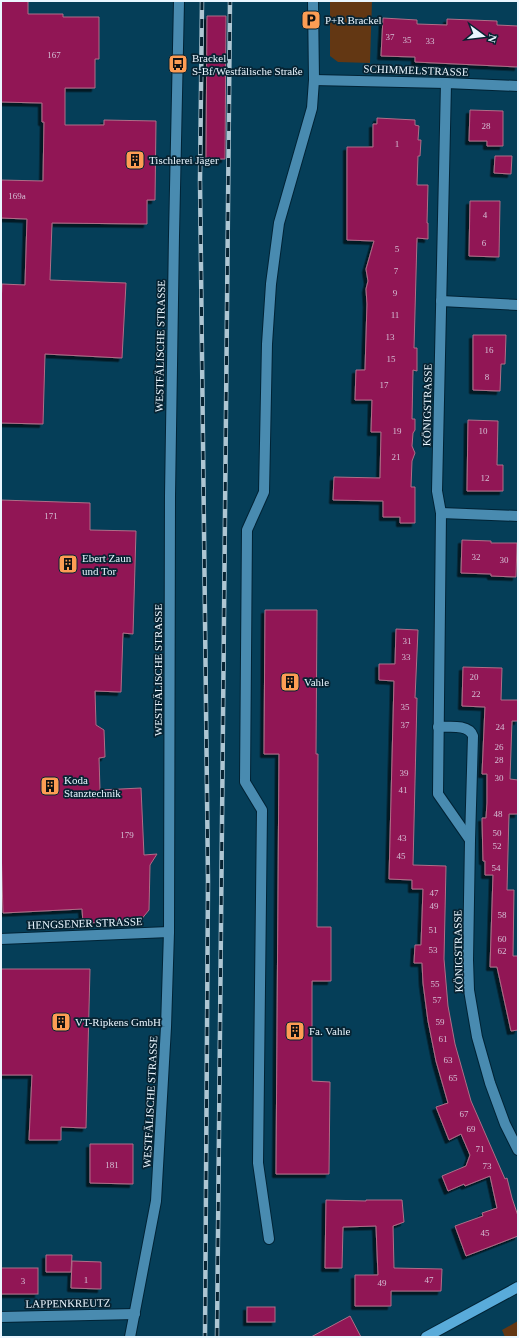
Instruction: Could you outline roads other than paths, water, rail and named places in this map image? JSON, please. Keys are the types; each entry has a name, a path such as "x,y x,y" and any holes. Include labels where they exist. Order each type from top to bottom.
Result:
{"main road":[{"path":"426,1337 518,1287"}],"street":[{"name":"WESTFÄLISCHE STRASSE","path":"130,1337 156,1201 169,932 170,496 179,1"},
{"path":"269,1239 258,1163 262,810 245,782 246,530 264,492 267,344 271,284 279,223 312,108 314,80 313,1"},
{"name":"SCHIMMELSTRASSE","path":"314,80 518,86"},
{"name":"KÖNIGSTRASSE","path":"446,83 437,491 441,513 438,794 470,840"},
{"path":"441,301 518,305"},
{"path":"441,513 518,516"},
{"name":"KÖNIGSTRASSE","path":"438,727 467,728 472,731 473,736 468,960 469,990 477,1037 490,1083 505,1124 518,1150"},
{"name":"HENGSENER STRASSE","path":"1,939 169,932"},
{"name":"LAPPENKREUTZ","path":"1,1317 135,1314"}],"railway":[{"path":"202,1 200,180 208,881 205,1337"},
{"path":"217,1337 230,1"}],"place":[{"name":"P+R Brackel","path":"311,20"},
{"name":"Brackel S-Bf/Westfälische Straße","path":"178,64"},
{"name":"Tischlerei Jäger","path":"135,160"},
{"name":"Ebert Zaun und Tor","path":"68,564"},
{"name":"Vahle","path":"290,682"},
{"name":"Koda Stanztechnik","path":"50,786"},
{"name":"VT-Ripkens GmbH","path":"61,1022"},
{"name":"Fa. Vahle","path":"295,1031"}]}
